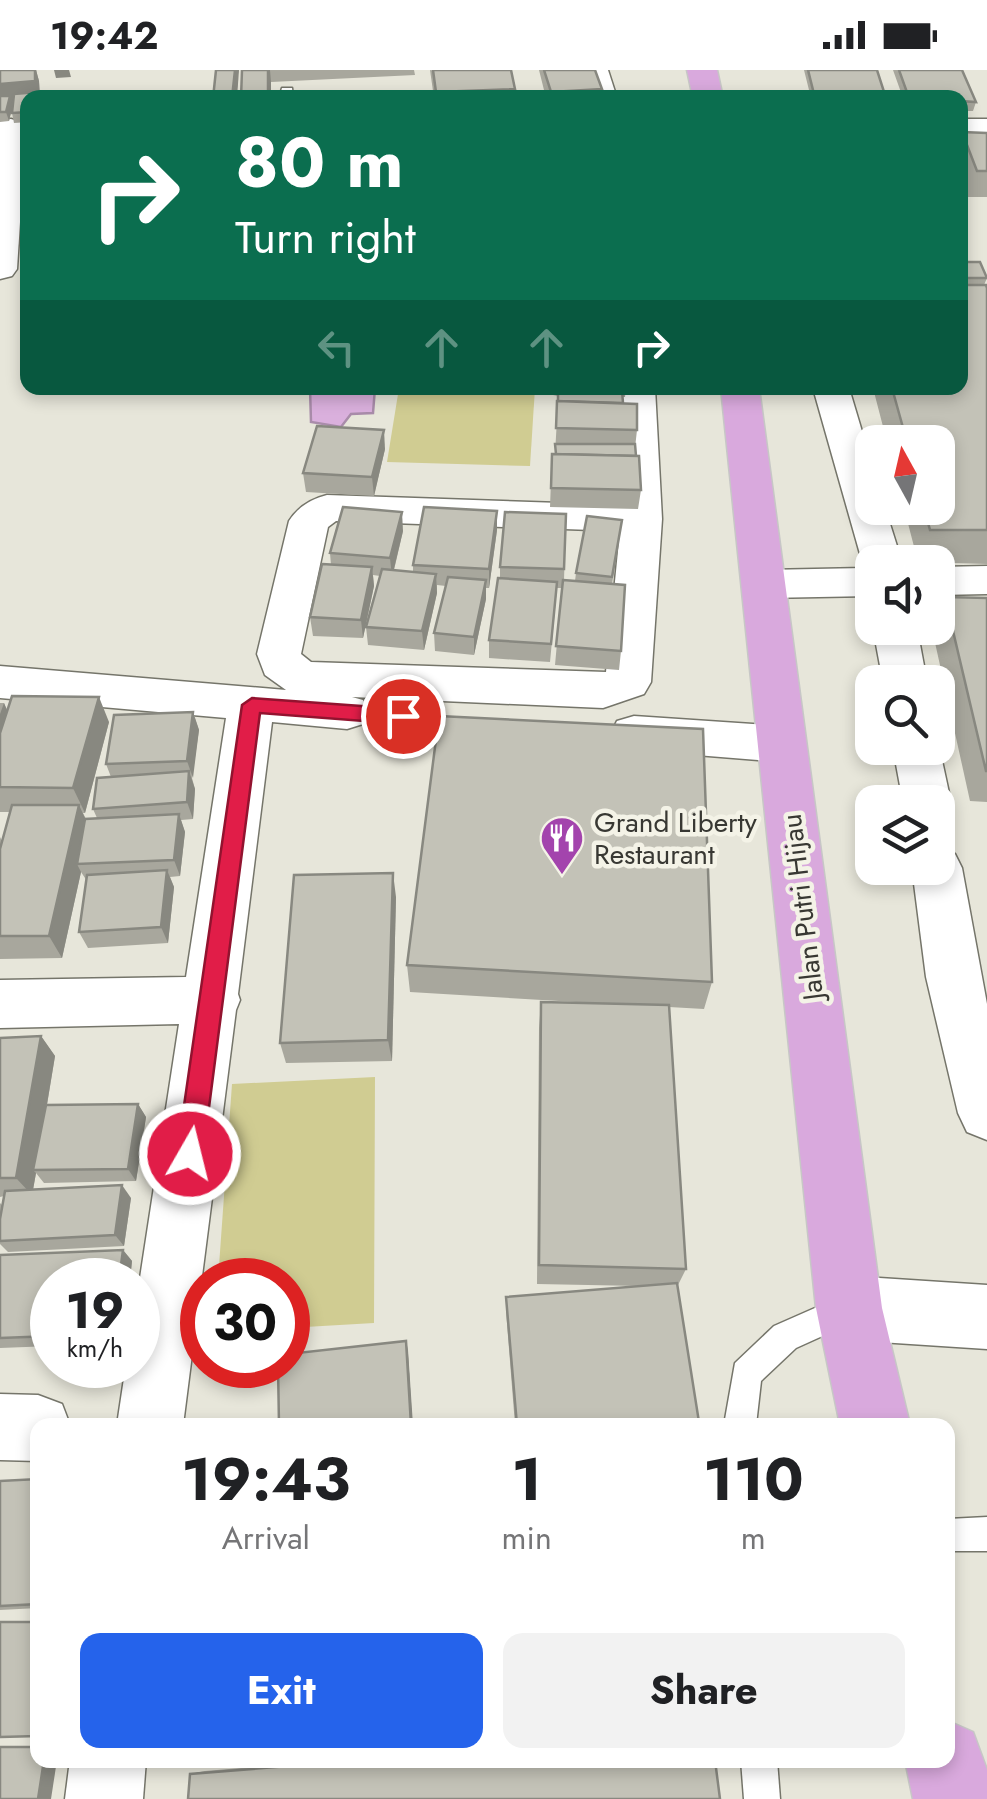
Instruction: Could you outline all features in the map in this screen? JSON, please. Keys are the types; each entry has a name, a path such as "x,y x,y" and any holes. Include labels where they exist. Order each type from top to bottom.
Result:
{"main road":[{"name":"Jalan Putri Hijau","path":"741,395 849,1308 873,1418"},
{"path":"947,1768 953,1799"}],"street":[{"path":"0,129 11,128 0,268"},
{"path":"637,395 642,520 628,682 603,691 301,678 281,664 279,654 309,521 326,508 642,520"},
{"path":"833,395 876,545"},
{"path":"955,580 987,580"},
{"path":"765,584 855,582"},
{"path":"0,682 252,705 782,744"},
{"path":"151,1418 252,705"},
{"path":"941,885 970,978 987,1113"},
{"path":"0,1004 213,1000"},
{"path":"849,1308 987,1317"},
{"path":"0,1427 30,1428"},
{"path":"104,1799 107,1768"}],"lane":[{"path":"741,1418 746,1374 786,1337 849,1308"},
{"path":"955,1535 987,1534"},
{"path":"760,1768 762,1799"}],"shaded area":[{"path":"310,395 374,395 373,413 351,414 341,427 311,422"},
{"path":"398,395 535,395 530,466 387,462"},
{"path":"375,1077 374,1323 310,1327 310,1258 220,1258 232,1084"}],"building":[{"path":"0,70 35,70 35,81 0,84"},
{"path":"216,70 235,70 233,90 214,90"},
{"path":"242,70 268,70 268,90 241,90"},
{"path":"433,70 511,70 515,89 489,90 436,90"},
{"path":"544,70 595,70 602,89 585,90 550,90"},
{"path":"808,70 877,70 883,90 813,90"},
{"path":"899,70 962,70 976,102 968,102 968,90 906,90"},
{"path":"14,94 20,94 20,112 12,113"},
{"path":"0,96 10,96 6,112 0,112"},
{"path":"968,132 987,133 987,171 977,171 968,148"},
{"path":"968,262 980,262 987,278 968,278"},
{"path":"968,285 986,285 987,530 930,530 929,525 955,525 955,425 902,425 894,395 968,395"},
{"path":"558,395 622,395 623,403 558,401"},
{"path":"557,401 637,404 637,430 556,428"},
{"path":"317,426 384,430 372,477 303,473"},
{"path":"555,444 635,444 636,456 556,454"},
{"path":"552,454 639,456 641,490 551,488"},
{"path":"343,507 402,512 390,558 330,553"},
{"path":"424,507 497,511 489,569 413,565"},
{"path":"505,512 566,514 564,569 500,567"},
{"path":"587,516 622,520 612,577 576,573"},
{"path":"322,564 372,567 361,620 310,617"},
{"path":"382,569 436,574 422,631 366,627"},
{"path":"448,577 486,580 474,637 434,633"},
{"path":"498,578 557,582 551,644 489,640"},
{"path":"563,580 625,585 621,651 556,646"},
{"path":"955,597 987,598 986,771 955,639"},
{"path":"12,696 99,697 73,788 0,787 0,733"},
{"path":"193,712 187,761 106,764 114,715"},
{"name":"Grand Liberty Restaurant","path":"439,716 703,729 712,982 407,965"},
{"path":"189,771 187,802 93,809 97,778"},
{"path":"12,805 79,805 49,936 0,936 0,849"},
{"path":"179,814 174,860 77,864 85,819"},
{"path":"167,870 161,927 79,932 87,875"},
{"path":"393,873 388,1040 280,1043 294,875"},
{"path":"541,1002 669,1005 686,1269 539,1265"},
{"path":"41,1036 16,1178 0,1178 0,1038"},
{"path":"138,1104 128,1169 33,1170 46,1105"},
{"path":"122,1185 115,1235 0,1241 5,1191"},
{"path":"123,1250 122,1258 30,1258 30,1337 0,1338 0,1255"},
{"path":"677,1283 698,1418 516,1418 506,1297"},
{"path":"406,1341 411,1418 279,1418 278,1388 310,1388 310,1352"},
{"path":"30,1479 30,1604 0,1606 0,1481"},
{"path":"0,1622 30,1622 30,1736 0,1737"},
{"path":"0,1747 30,1747 30,1768 43,1768 38,1799 0,1799"},
{"path":"265,1768 716,1768 720,1799 188,1799 190,1774"}],"place":[{"name":"Grand Liberty Restaurant","path":"562,876"}],"route":[{"path":"190,1154 252,705 403,716"}]}
